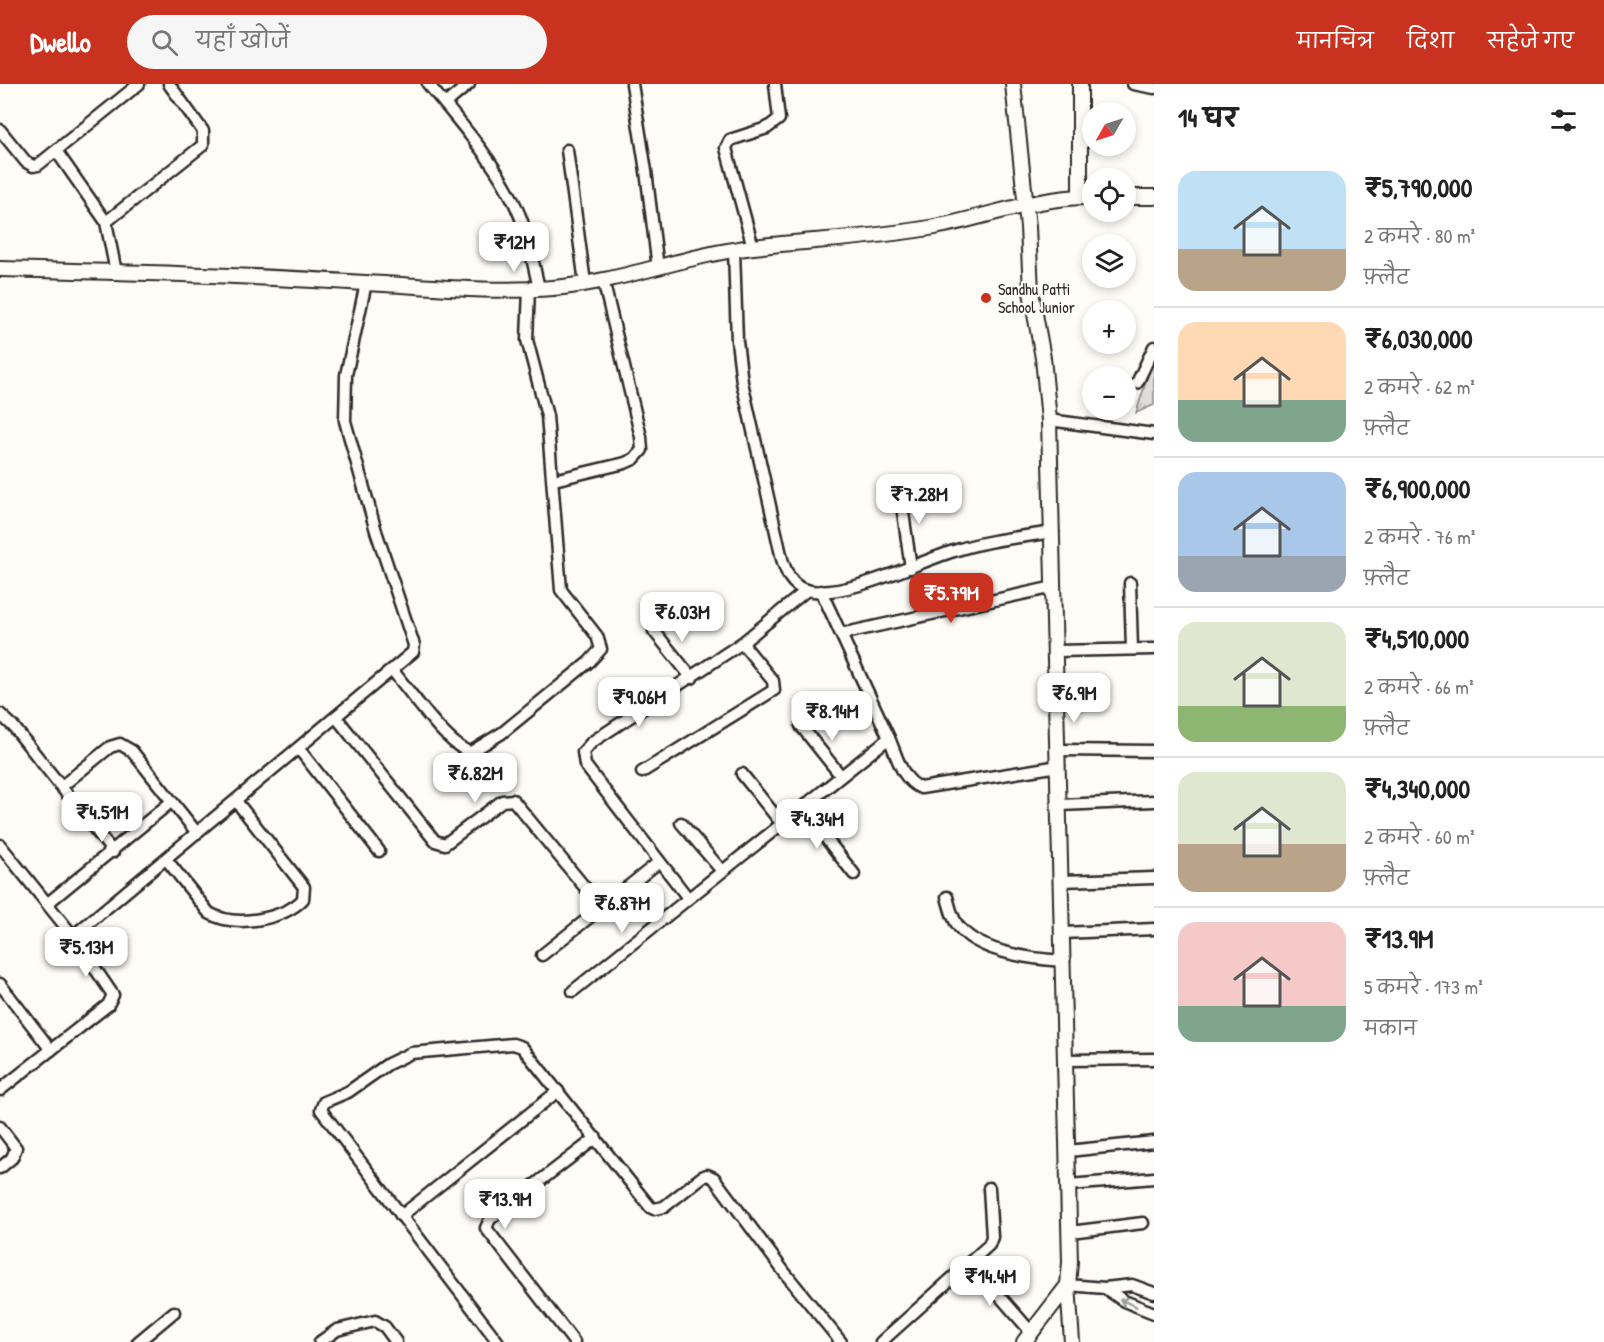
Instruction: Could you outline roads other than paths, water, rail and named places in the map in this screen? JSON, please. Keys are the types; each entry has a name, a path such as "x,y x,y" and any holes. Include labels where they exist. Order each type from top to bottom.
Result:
{"street":[{"path":"0,130 33,166 57,152 139,84"},
{"path":"106,222 203,145 203,131 169,84"},
{"path":"393,671 449,737 464,750 471,752 502,733 599,653 600,640 561,590 554,480 547,416 527,340 534,288 523,224 513,201 445,104 428,84"},
{"path":"445,104 470,84"},
{"path":"632,84 658,268"},
{"path":"753,247 726,148 730,140 767,128 779,119 775,84"},
{"path":"1013,84 1031,292 1043,358 1049,420 1069,1185 1068,1285 1072,1342"},
{"path":"1080,84 1084,168"},
{"path":"1133,84 1154,88"},
{"path":"567,150 585,283"},
{"path":"57,152 106,222 116,272"},
{"path":"0,268 366,283 431,289 534,288 603,280 753,247 835,240 928,228 1024,204 1082,197"},
{"path":"1136,197 1154,197"},
{"path":"734,250 736,342 748,415 786,571 791,580 807,590 821,591 862,583 911,568 956,550 992,541 1053,532"},
{"path":"554,480 625,463 634,459 642,450 641,437 603,280"},
{"path":"73,936 411,656 414,645 376,531 345,421 346,375 366,283"},
{"path":"1137,383 1154,347"},
{"path":"1049,420 1154,434"},
{"path":"899,485 911,568"},
{"path":"1130,583 1132,649"},
{"path":"841,634 1054,587"},
{"path":"688,898 585,765 583,752 592,742 742,643 807,590"},
{"path":"821,591 905,775 914,786 921,788 1059,766"},
{"path":"676,609 655,627 654,632 692,678"},
{"path":"642,772 774,690 772,681 742,643"},
{"path":"1056,651 1154,649"},
{"path":"0,714 62,786 113,852"},
{"path":"336,717 435,842 445,844 502,801 513,800 601,907"},
{"path":"801,726 840,776"},
{"path":"573,992 889,738"},
{"path":"62,786 110,747 120,744 132,751 197,833"},
{"path":"299,749 379,851"},
{"path":"1059,750 1154,751"},
{"path":"742,774 782,824"},
{"path":"165,859 209,914 217,918 263,919 283,914 298,905 303,899 304,887 236,801"},
{"path":"1060,805 1154,801"},
{"path":"48,903 113,852 171,802"},
{"path":"802,808 854,874"},
{"path":"681,823 722,872"},
{"path":"0,845 73,936 108,985 113,999 0,1090"},
{"path":"542,955 658,862"},
{"path":"1062,881 1154,878"},
{"path":"947,897 957,924 968,936 1019,956 1064,961"},
{"path":"1063,933 1154,929"},
{"path":"0,984 51,1050"},
{"path":"498,1342 323,1114 321,1106 324,1102 348,1092 387,1064 411,1053 513,1044 522,1047 654,1209 664,1207 702,1177 707,1175 714,1178 778,1265 841,1342"},
{"path":"1066,1060 1154,1059"},
{"path":"401,1216 558,1090"},
{"path":"0,1127 15,1148 12,1158 0,1168"},
{"path":"574,1342 486,1228 490,1219 596,1138"},
{"path":"1068,1151 1154,1142"},
{"path":"1069,1185 1154,1178"},
{"path":"881,1342 972,1263 991,1241 988,1188"},
{"path":"1070,1232 1143,1223"},
{"path":"972,1263 1027,1337 1068,1285"},
{"path":"1068,1285 1105,1288 1132,1285 1154,1293"},
{"path":"1105,1288 1124,1301 1154,1313"},
{"path":"138,1342 174,1312"},
{"path":"320,1342 337,1330 375,1321 385,1327 396,1342"}],"place":[{"name":"Sandhu Patti School Junior","path":"986,298"}]}
